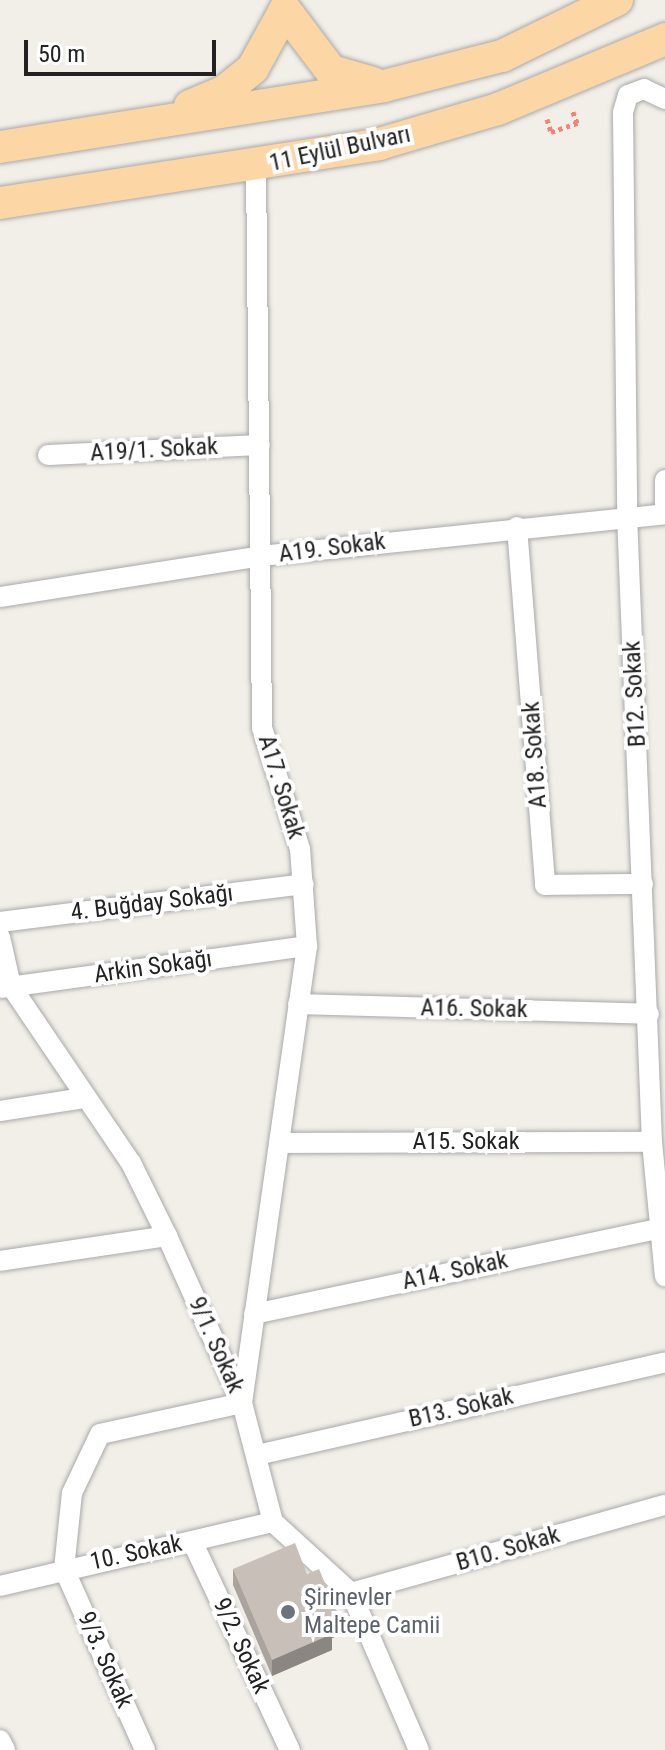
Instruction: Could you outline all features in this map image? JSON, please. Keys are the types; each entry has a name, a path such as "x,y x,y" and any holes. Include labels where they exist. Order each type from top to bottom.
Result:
{"main road":[{"path":"0,147 384,86 502,56 617,0"},
{"path":"289,3 331,71 384,86"},
{"path":"153,121 225,91 272,44 289,3"},
{"name":"11 Eylül Bulvarı","path":"0,203 256,166 379,144 498,109 665,39"}],"street":[{"name":"B12. Sokak","path":"665,99 644,89 628,95 623,112 627,515 652,1142 657,1229 665,1276"},
{"name":"A17. Sokak","path":"242,1403 307,946 304,884 262,728 256,166"},
{"name":"A19/1. Sokak","path":"48,455 260,445"},
{"path":"665,480 665,514"},
{"name":"A19. Sokak","path":"0,597 261,556 627,515 665,514"},
{"name":"A18. Sokak","path":"517,527 545,885 643,884"},
{"name":"4. Buğday Sokağı","path":"0,922 304,884"},
{"name":"9/1. Sokak","path":"0,937 6,987 131,1163 167,1236 242,1403 273,1522"},
{"name":"Arkin Sokağı","path":"6,987 307,946"},
{"name":"A16. Sokak","path":"298,1004 649,1014"},
{"path":"0,1111 84,1098"},
{"name":"A15. Sokak","path":"279,1143 652,1142"},
{"name":"A14. Sokak","path":"254,1314 657,1229"},
{"path":"0,1261 167,1236"},
{"name":"B13. Sokak","path":"257,1455 665,1362"},
{"path":"64,1569 72,1493 100,1434 242,1403"},
{"name":"B10. Sokak","path":"351,1593 665,1505"},
{"path":"273,1522 351,1593 419,1750"},
{"name":"10. Sokak","path":"0,1586 273,1522"},
{"name":"9/2. Sokak","path":"192,1541 290,1750"},
{"name":"9/3. Sokak","path":"64,1569 145,1750"},
{"path":"0,1740 5,1750"}],"path":[{"path":"547,119 551,132 577,123"}],"building":[{"name":"Şirinevler Maltepe Camii","path":"295,1543 307,1574 319,1569 340,1619 328,1625 332,1634 272,1660 233,1569"}],"place":[{"name":"Şirinevler Maltepe Camii","path":"288,1612"}]}
